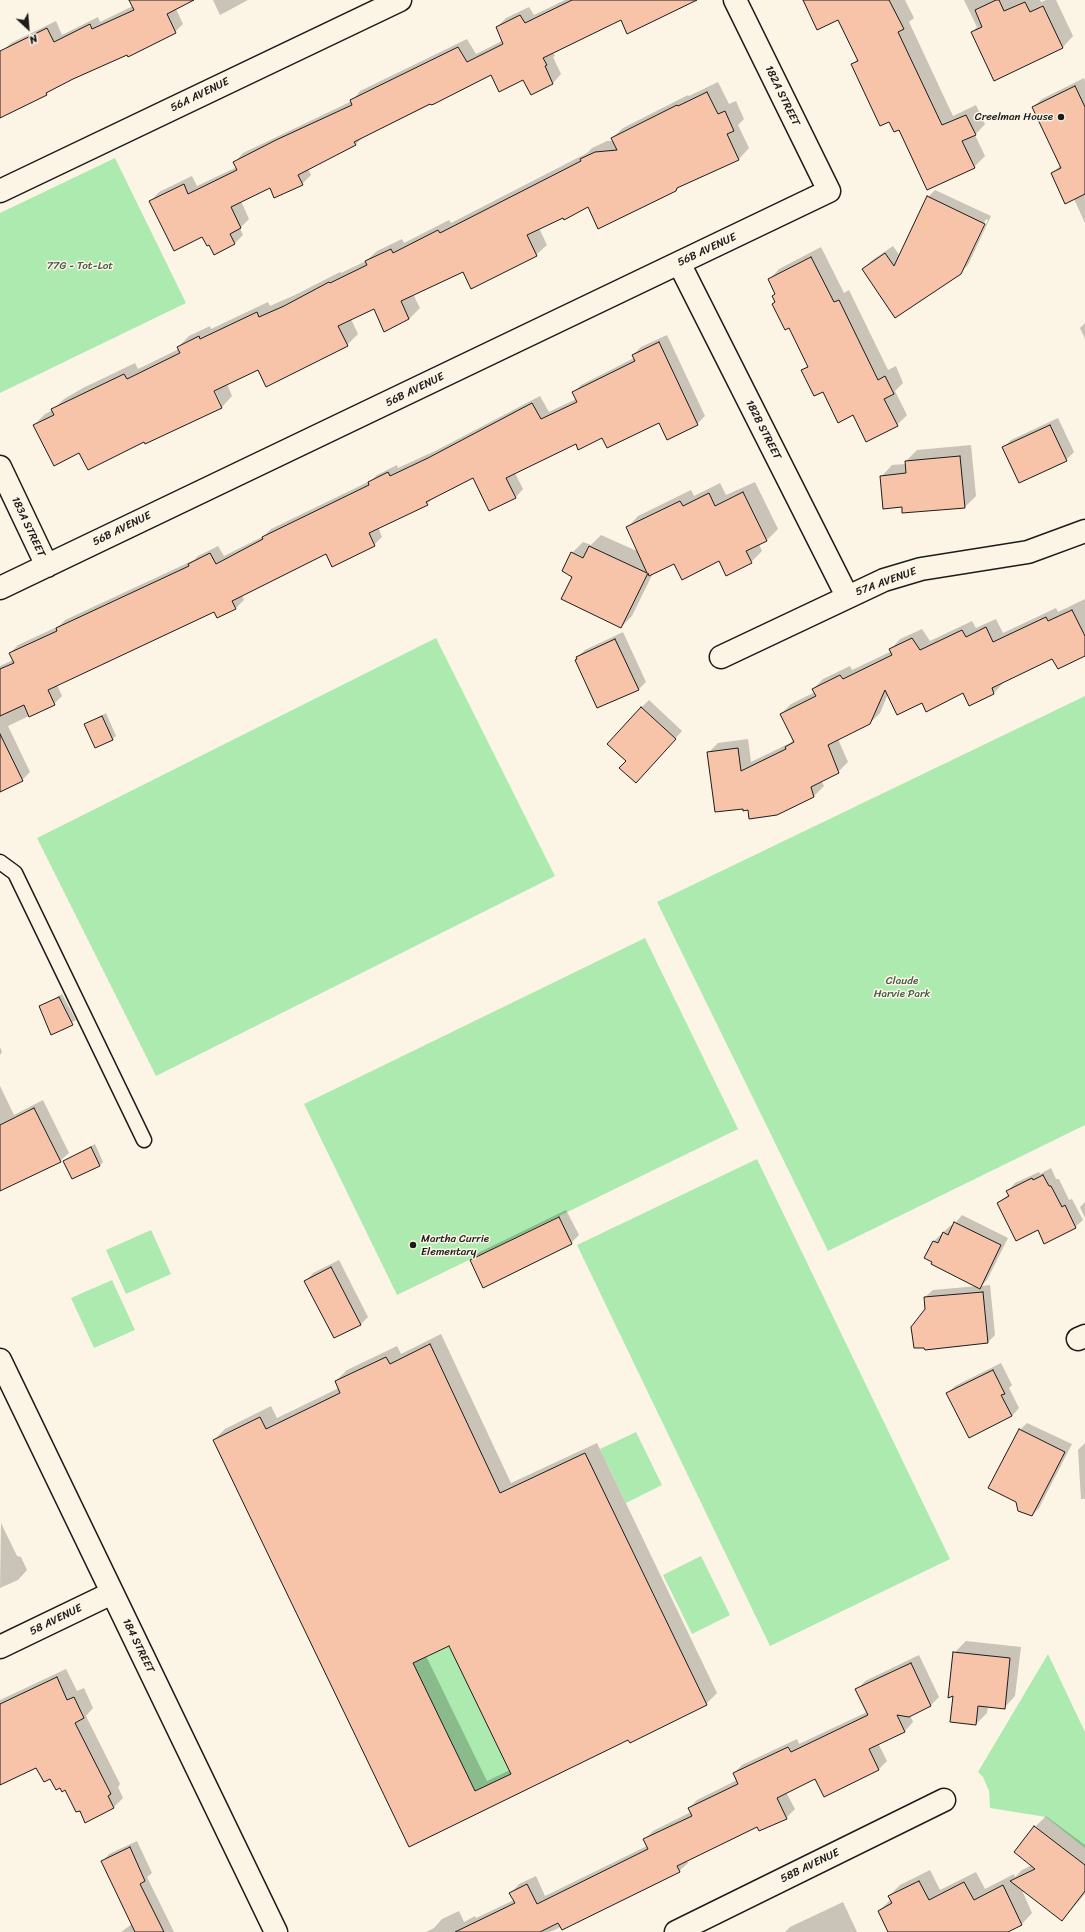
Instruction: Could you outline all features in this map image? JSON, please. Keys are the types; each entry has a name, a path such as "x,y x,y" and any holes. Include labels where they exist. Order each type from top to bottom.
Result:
{"street":[{"name":"56A AVENUE","path":"0,191 400,0"},
{"name":"182A STREET","path":"735,0 829,191"},
{"name":"56B AVENUE","path":"0,588 829,191"},
{"name":"182B STREET","path":"679,263 847,596"},
{"name":"183A STREET","path":"0,467 47,566"},
{"name":"57A AVENUE","path":"721,657 847,596 884,580 921,569 1028,552 1085,531"},
{"name":"184 STREET","path":"0,1360 276,1932"},
{"name":"58 AVENUE","path":"0,1647 112,1592"},
{"name":"58B AVENUE","path":"676,1932 703,1926 944,1800"}],"lane":[{"path":"0,862 15,873 144,1140"}],"green space":[{"name":"77G - Tot-Lot","path":"115,158 186,303 0,393 0,213"},
{"path":"436,638 555,876 156,1076 37,838"},
{"name":"Claude Harvie Park","path":"1085,696 1085,1125 828,1251 657,902"},
{"path":"645,938 738,1129 397,1295 304,1104"},
{"path":"757,1159 950,1559 770,1646 577,1245"},
{"path":"151,1230 171,1274 126,1294 106,1250"},
{"path":"112,1280 135,1330 94,1348 71,1298"},
{"path":"636,1432 662,1485 626,1503 600,1449"},
{"path":"701,1556 730,1615 692,1634 663,1575"},
{"path":"449,1646 511,1774 475,1791 413,1663"},
{"path":"1048,1654 1085,1732 1085,1848 1046,1817 990,1808 989,1791 983,1777 978,1772"}],"building":[{"path":"129,0 194,0 167,14 176,33 128,57 127,55 73,79 46,93 47,95 0,118 0,51 47,28 54,42 90,24 92,29 134,10"},
{"path":"572,0 697,0 627,34 621,20 543,58 547,65 545,66 553,84 531,95 523,80 499,92 491,75 434,104 430,104 354,142 356,145 298,175 303,185 274,198 270,188 231,207 241,228 230,234 235,244 214,255 209,245 207,246 202,237 174,251 149,201 184,184 188,194 237,170 233,162 276,140 352,105 350,100 458,47 467,62 503,44 496,27 520,15 525,23"},
{"path":"803,0 889,0 904,29 898,32 942,125 966,115 976,135 962,141 975,168 927,190 899,130 894,132 889,122 880,126 851,64 858,61 838,20 817,30"},
{"path":"999,0 1004,11 1025,2 1030,12 1043,6 1063,48 994,81 971,32 982,27 975,10"},
{"path":"1075,86 1085,107 1085,194 1065,204 1051,173 1061,168 1032,107"},
{"path":"707,92 718,114 725,111 734,131 727,134 739,160 677,188 676,191 598,229 588,207 564,220 563,218 527,235 537,256 471,289 463,272 401,301 409,319 384,332 374,309 338,326 348,346 266,387 258,370 214,391 222,408 145,444 144,442 88,470 79,453 54,466 33,425 54,415 51,409 124,374 127,379 180,353 177,347 199,336 200,339 257,312 259,317 284,306 329,282 330,283 367,265 365,261 391,249 393,253 438,230 440,233 581,161 580,159 595,152 617,150 611,138 677,105 678,106"},
{"path":"927,196 985,224 961,274 895,318 862,269 885,253 894,266"},
{"path":"811,257 834,302 839,300 878,380 885,376 894,394 884,399 898,426 866,442 853,415 838,423 823,392 814,396 801,370 808,367 789,328 785,330 772,304 775,302 772,296 775,294 768,279"},
{"path":"659,342 698,425 667,440 659,423 607,448 602,438 578,450 576,444 506,478 516,498 489,511 473,478 426,502 428,505 369,533 375,546 332,567 326,554 232,601 236,609 217,618 214,612 48,690 55,705 29,717 24,705 0,716 0,669 14,663 9,653 57,631 56,628 189,566 188,564 210,553 216,564 263,539 262,537 369,485 368,482 388,472 390,476 428,458 532,403 541,419 577,402 572,392 635,361 632,355"},
{"path":"1050,425 1067,461 1019,483 1002,447"},
{"path":"960,456 965,508 902,513 902,507 883,509 880,476 906,473 905,461"},
{"path":"743,492 767,541 746,551 752,563 726,576 719,561 682,580 674,564 649,576 648,573 621,628 561,599 572,577 562,571 571,552 583,558 589,546 647,573 626,527 680,501 683,506 709,493 715,506"},
{"path":"1072,610 1085,636 1085,656 1058,669 1052,659 992,688 994,694 969,706 963,693 926,712 922,703 897,715 885,690 870,724 828,745 839,773 811,787 814,797 777,815 749,819 748,810 743,811 743,809 715,812 707,752 738,748 741,771 786,749 785,747 794,742 780,714 816,696 812,689 840,675 843,679 892,655 889,649 912,638 920,650 962,630 966,637 986,627 993,642 1046,617 1048,621"},
{"path":"615,639 639,690 597,708 575,660 577,659 576,657"},
{"path":"641,707 676,739 636,783 619,768 626,761 607,744"},
{"path":"102,716 113,740 95,748 84,724"},
{"path":"0,734 23,781 0,792"},
{"path":"59,997 73,1025 51,1035 39,1006"},
{"path":"34,1108 61,1162 0,1191 0,1125"},
{"path":"91,1147 100,1166 72,1179 63,1161"},
{"path":"1043,1175 1049,1186 1051,1186 1062,1207 1065,1205 1076,1228 1044,1244 1038,1230 1016,1241 997,1203 1009,1196 1006,1191 1032,1178 1033,1180"},
{"path":"559,1217 572,1244 483,1288 470,1260"},
{"path":"954,1222 1001,1245 980,1289 931,1264 932,1262 924,1258 933,1241 938,1243 943,1232 948,1235"},
{"path":"331,1267 361,1325 334,1338 304,1281"},
{"path":"983,1292 988,1343 925,1350 924,1348 914,1348 911,1327 925,1309 924,1297"},
{"path":"430,1344 500,1493 585,1453 707,1705 630,1743 628,1740 409,1847 213,1440 260,1417 266,1429 340,1393 335,1381 386,1357 390,1364","holes":["449,1646 511,1774 475,1791 413,1663"]},
{"path":"993,1370 1005,1394 1001,1395 1012,1416 969,1438 946,1393"},
{"path":"1019,1429 1065,1452 1032,1516 1018,1511 1016,1502 988,1488"},
{"path":"953,1652 1010,1658 1005,1709 978,1706 976,1725 950,1722 953,1696 948,1698"},
{"path":"911,1663 931,1706 909,1717 897,1715 905,1732 869,1749 879,1770 824,1797 815,1779 777,1798 787,1819 759,1831 757,1827 677,1866 680,1872 562,1930 558,1923 540,1932 455,1932 515,1903 509,1893 527,1884 537,1904 648,1849 643,1839 692,1816 688,1808 738,1784 733,1773 788,1747 791,1752 868,1715 855,1689"},
{"path":"57,1677 67,1700 74,1697 84,1718 75,1723 111,1794 108,1796 114,1808 85,1823 80,1811 76,1812 65,1790 62,1792 60,1788 56,1790 50,1779 44,1782 36,1768 0,1785 0,1704"},
{"path":"1034,1826 1085,1865 1085,1891 1062,1921 1010,1881 1035,1869 1014,1852"},
{"path":"130,1847 145,1881 140,1884 164,1932 135,1932 101,1861"},
{"path":"919,1881 929,1900 964,1882 974,1900 1003,1885 1022,1925 1008,1932 888,1932 878,1911 892,1903 888,1896"}],"place":[{"name":"Creelman House","path":"1061,117"},
{"name":"Martha Currie Elementary","path":"413,1245"}]}
